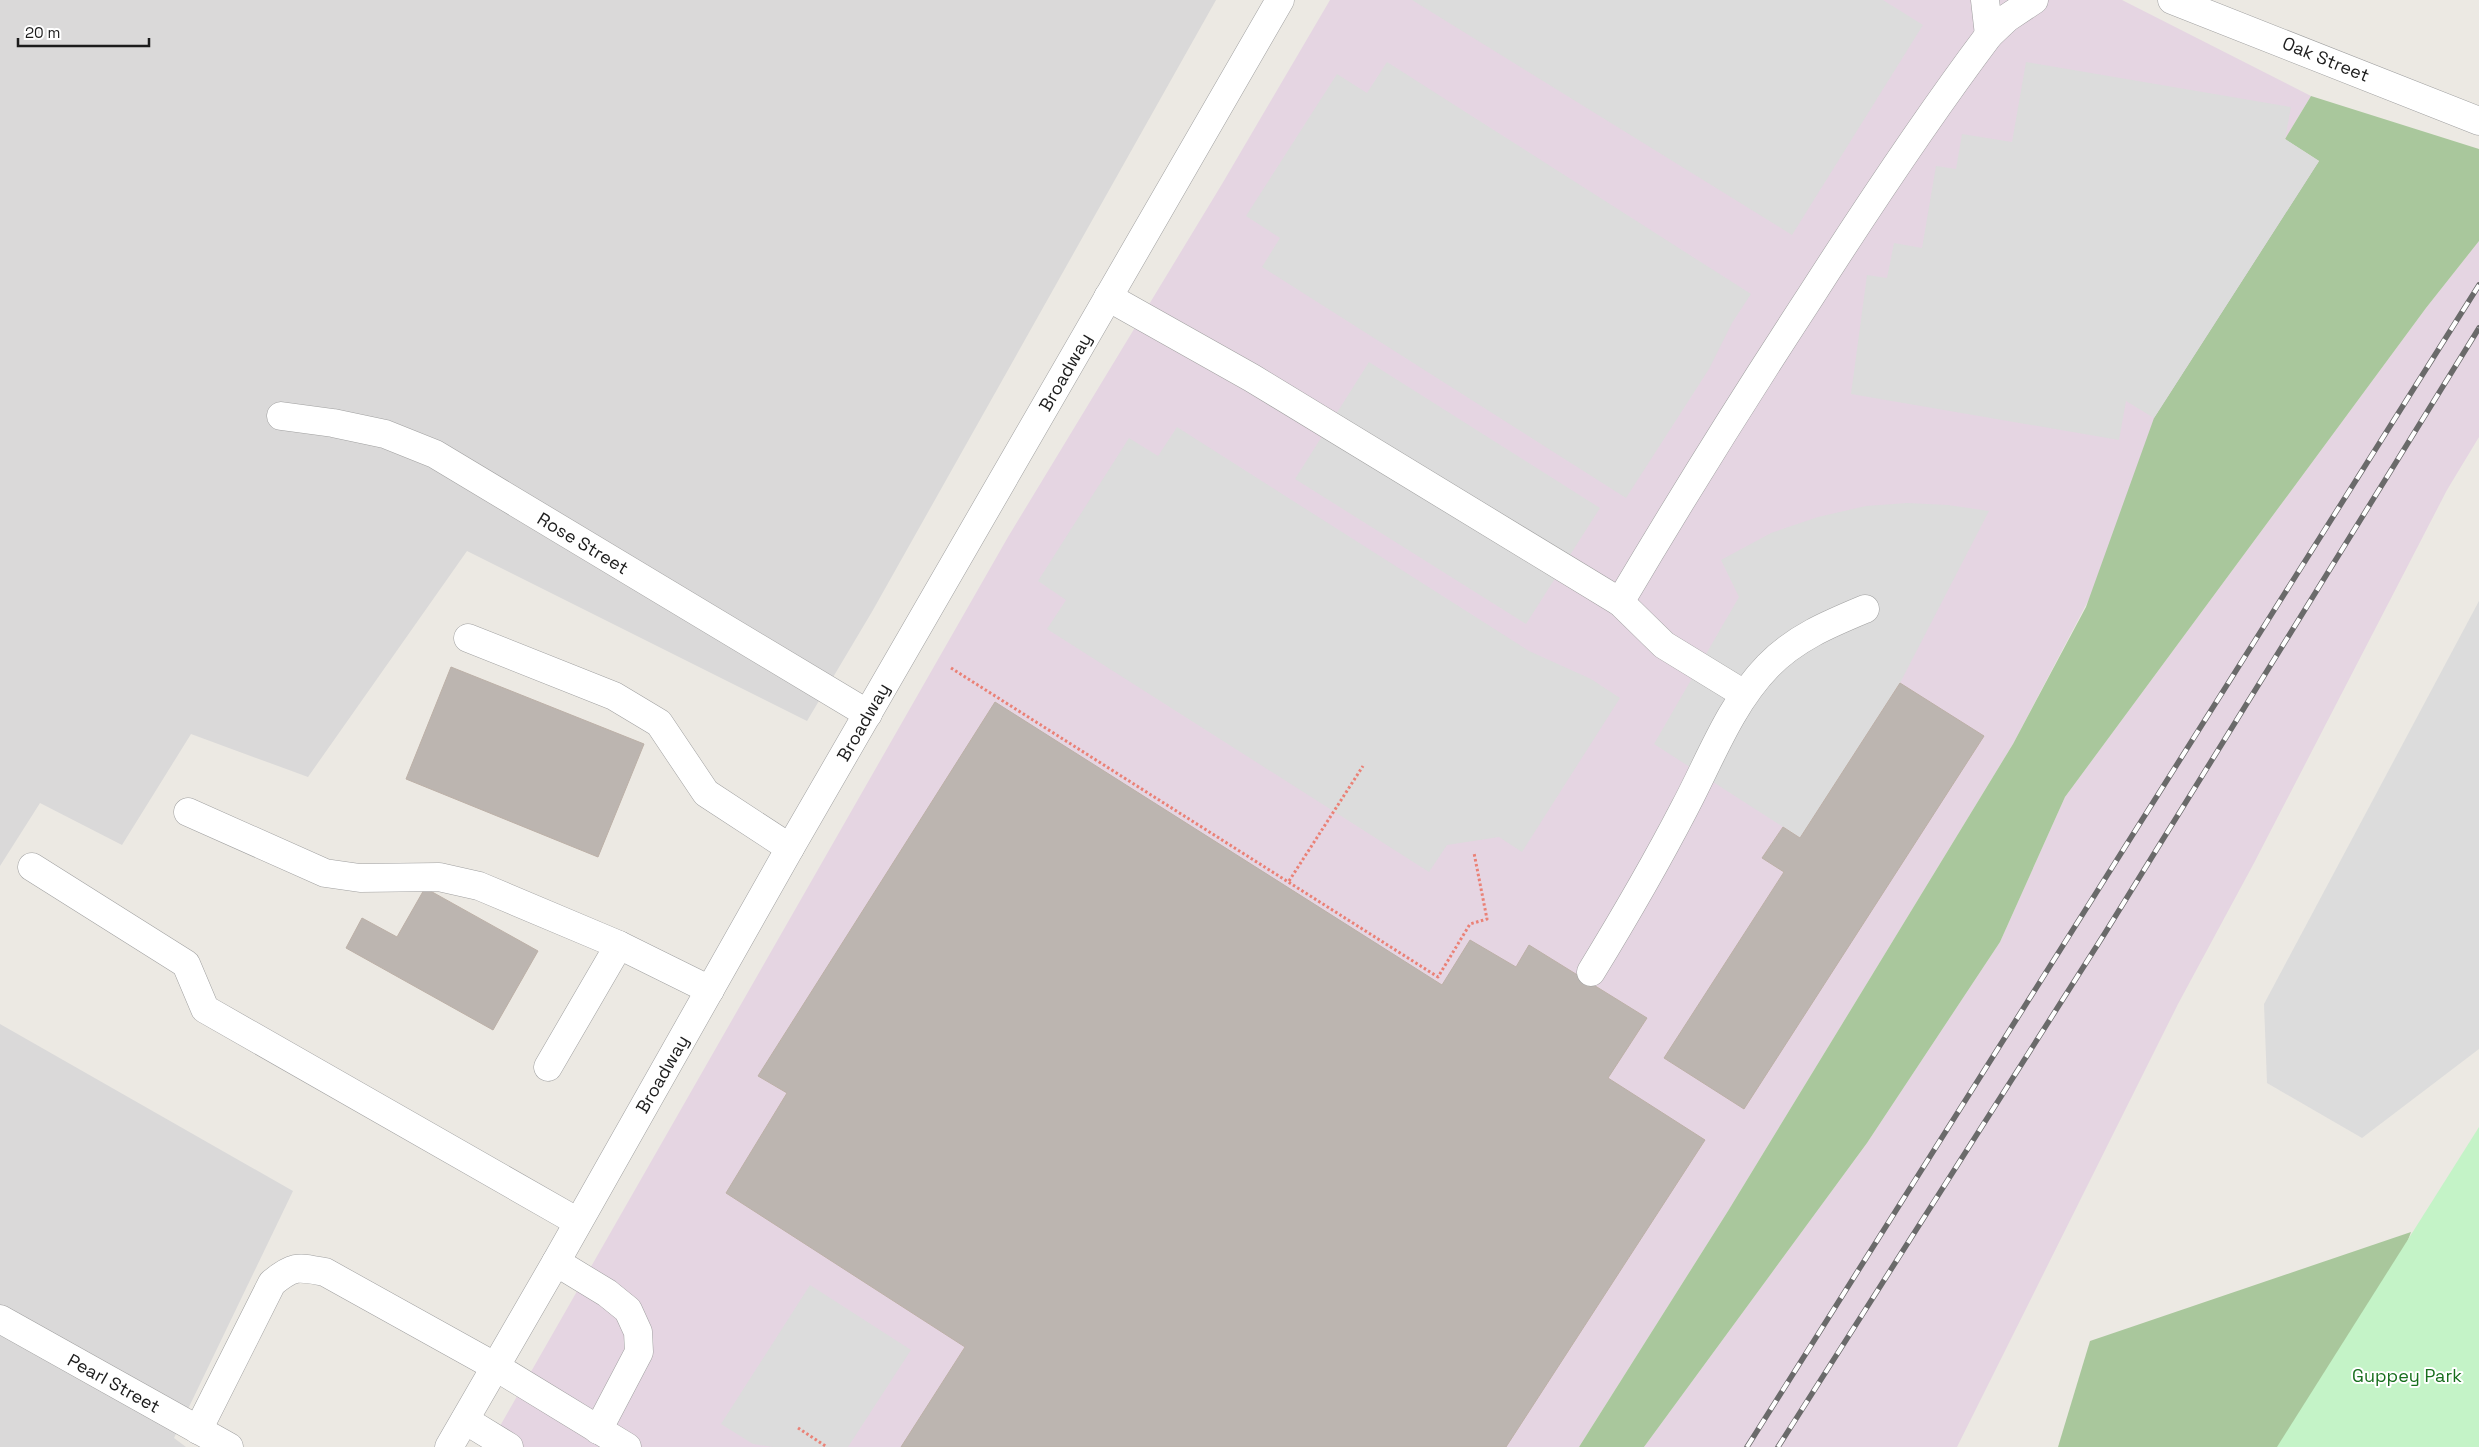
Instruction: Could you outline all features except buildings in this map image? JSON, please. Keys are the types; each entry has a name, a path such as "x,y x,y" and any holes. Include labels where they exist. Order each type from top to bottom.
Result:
{"street":[{"name":"Broadway","path":"449,1447 790,848 1280,0"},
{"path":"1985,0 1989,35"},
{"path":"1620,602 1716,440 1935,107 1989,35 2007,18 2034,0"},
{"name":"Oak Street","path":"2172,0 2219,8 2479,121"},
{"path":"1108,297 1252,378 1620,602 1664,646 1744,694"},
{"name":"Rose Street","path":"281,416 333,423 385,434 435,454 868,714"},
{"path":"1591,972 1648,878 1744,694 1768,666 1797,641 1831,623 1865,609"},
{"path":"468,638 614,696 659,723 706,793 790,848"},
{"path":"188,812 325,873 360,878 438,877 479,886 619,946 710,990"},
{"path":"32,867 186,964 205,1009 578,1222"},
{"path":"548,1067 619,946"},
{"path":"556,1262 607,1293 628,1310 638,1332 639,1352 598,1430"},
{"path":"198,1430 272,1283 288,1270 303,1268 324,1272 496,1367 627,1447"},
{"name":"Pearl Street","path":"0,1319 229,1447"},
{"path":"465,1420 509,1447"}],"path":[{"path":"951,668 1438,977 1470,924 1487,919 1474,853"},
{"path":"1289,881 1363,766"},
{"path":"798,1428 827,1447"}],"shaded area":[{"path":"0,0 1216,0 873,610 807,721 467,551 308,777 191,734 122,845 40,803 0,866"},
{"path":"1330,0 2122,0 2311,96 2285,139 2319,161 2013,744 1728,1211 1579,1447 488,1447 1008,537 1222,184"},
{"path":"1412,0 1883,0 1923,25 1792,235"},
{"path":"1387,62 1751,294 1732,323 1709,369 1626,498 1262,267 1280,238 1246,216 1337,74 1367,93"},
{"path":"2026,62 2291,107 2285,139 2319,161 2154,418 2126,401 2119,440 1851,394 1867,275 1887,278 1894,243 1922,248 1936,166 1956,169 1962,134 2012,142"},
{"path":"2479,241 2479,437 2447,490 2254,863 2178,1004 1957,1447 1644,1447 1867,1143 2000,942 2065,797 2426,308"},
{"path":"1369,362 1600,508 1526,624 1295,479"},
{"path":"1177,427 1529,651 1591,679 1620,698 1522,852 1499,837 1447,845 1429,872 1047,629 1066,600 1038,581 1129,438 1158,456"},
{"path":"1907,503 1948,505 1989,511 1900,683 1800,838 1654,744 1739,597 1721,560 1771,533 1818,517 1866,506"},
{"path":"2479,601 2479,1049 2362,1138 2267,1083 2264,1004"},
{"path":"0,1024 293,1191 174,1438 186,1447 0,1447"},
{"path":"810,1285 911,1350 848,1447 773,1447 753,1444 721,1424"}],"green space":[{"path":"2311,96 2479,149 2479,241 2426,308 2065,797 2000,942 1867,1143 1644,1447 1579,1447 1728,1211 2013,744 2086,607 2154,418 2319,161 2285,139"},
{"name":"Guppey Park","path":"2479,1127 2479,1447 2277,1447"},
{"path":"2411,1232 2331,1447 2058,1447 2090,1341"}],"railway":[{"path":"1747,1447 2479,285"},
{"path":"1778,1447 2105,933 2479,328"}]}
